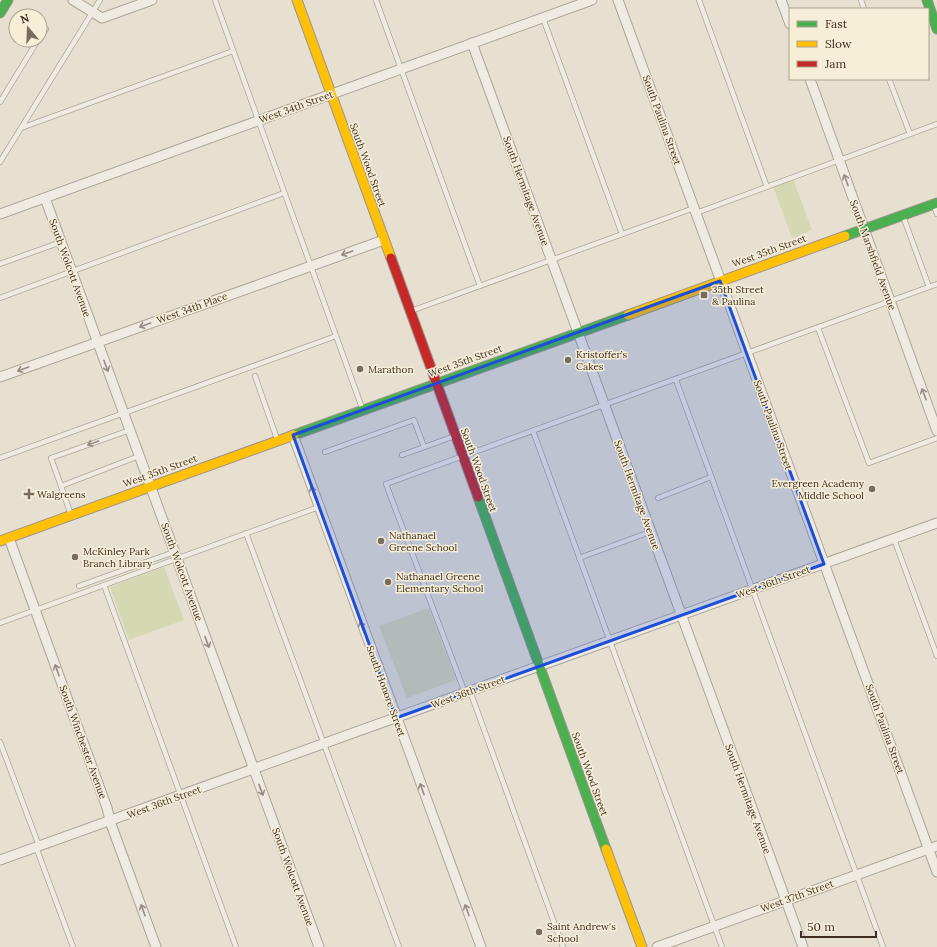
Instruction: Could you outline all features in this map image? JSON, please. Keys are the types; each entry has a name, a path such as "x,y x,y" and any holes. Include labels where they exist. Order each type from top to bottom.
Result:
{"main road":[{"path":"0,13 8,0"},
{"name":"South Wood Street","path":"296,0 642,947"},
{"path":"926,0 937,29"},
{"name":"West 35th Street","path":"4,539 935,203"}],"street":[{"path":"78,1 102,18 152,0"},
{"name":"West 34th Street","path":"0,214 592,0"},
{"name":"South Paulina Street","path":"618,0 824,564 933,848 937,872"},
{"path":"781,0 789,21"},
{"name":"South Hermitage Avenue","path":"472,43 802,947"},
{"name":"South Marshfield Avenue","path":"810,80 937,431"},
{"name":"South Wolcott Avenue","path":"44,198 319,947"},
{"name":"West 34th Place","path":"0,377 384,240"},
{"name":"South Honore Street","path":"292,435 480,947"},
{"name":"West 36th Street","path":"0,860 937,523"},
{"name":"South Winchester Avenue","path":"4,539 35,610 156,947"},
{"name":"West 37th Street","path":"657,947 933,848"}],"lane":[{"path":"0,162 100,0"},
{"path":"215,0 363,410"},
{"path":"376,0 480,286"},
{"path":"699,0 767,187"},
{"path":"543,18 622,234"},
{"path":"0,102 2,95 33,48"},
{"path":"21,128 233,51"},
{"path":"890,80 910,134"},
{"path":"409,311 622,234 767,187 937,124"},
{"path":"0,298 284,193"},
{"path":"935,203 937,214"},
{"path":"902,215 929,287"},
{"path":"0,264 61,242"},
{"path":"563,947 467,692 386,484 937,284"},
{"path":"818,328 869,463 937,438"},
{"path":"0,458 336,336"},
{"path":"255,376 277,441"},
{"path":"676,380 883,947"},
{"path":"324,452 414,420 424,447"},
{"path":"71,515 51,458 130,430"},
{"path":"533,431 722,947"},
{"path":"402,455 455,436"},
{"path":"61,486 139,456"},
{"path":"658,498 711,477"},
{"path":"79,586 246,534 319,507"},
{"path":"579,558 650,532"},
{"path":"246,534 399,947"},
{"path":"894,538 937,656"},
{"path":"0,623 104,585 176,555"},
{"path":"104,585 236,947"},
{"path":"0,742 73,947"}],"highlighted area":[{"path":"720,281 824,564 396,718 293,435"}],"green space":[{"path":"793,179 812,230 792,238 773,186"},
{"path":"164,567 184,620 129,640 110,587"},
{"path":"429,608 456,680 407,698 379,626"}],"traffic: fast":[{"path":"0,13 8,0"},
{"path":"927,0 937,29"},
{"path":"845,236 937,203"},
{"path":"294,435 628,315"},
{"path":"478,497 606,849"}],"traffic: slow":[{"path":"297,0 391,258"},
{"path":"628,315 845,236"},
{"path":"0,541 294,435"},
{"path":"606,849 642,947"}],"traffic: jam":[{"path":"391,258 478,497"}],"place":[{"name":"35th Street & Paulina","path":"704,295"},
{"name":"Kristoffer’s Cakes","path":"568,360"},
{"name":"Marathon","path":"360,369"},
{"name":"Evergreen Academy Middle School","path":"872,489"},
{"name":"Walgreens","path":"29,494"},
{"name":"Nathanael Greene School","path":"381,541"},
{"name":"McKinley Park Branch Library","path":"75,557"},
{"name":"Nathanael Greene Elementary School","path":"388,582"},
{"name":"Saint Andrew's School","path":"539,932"}]}
